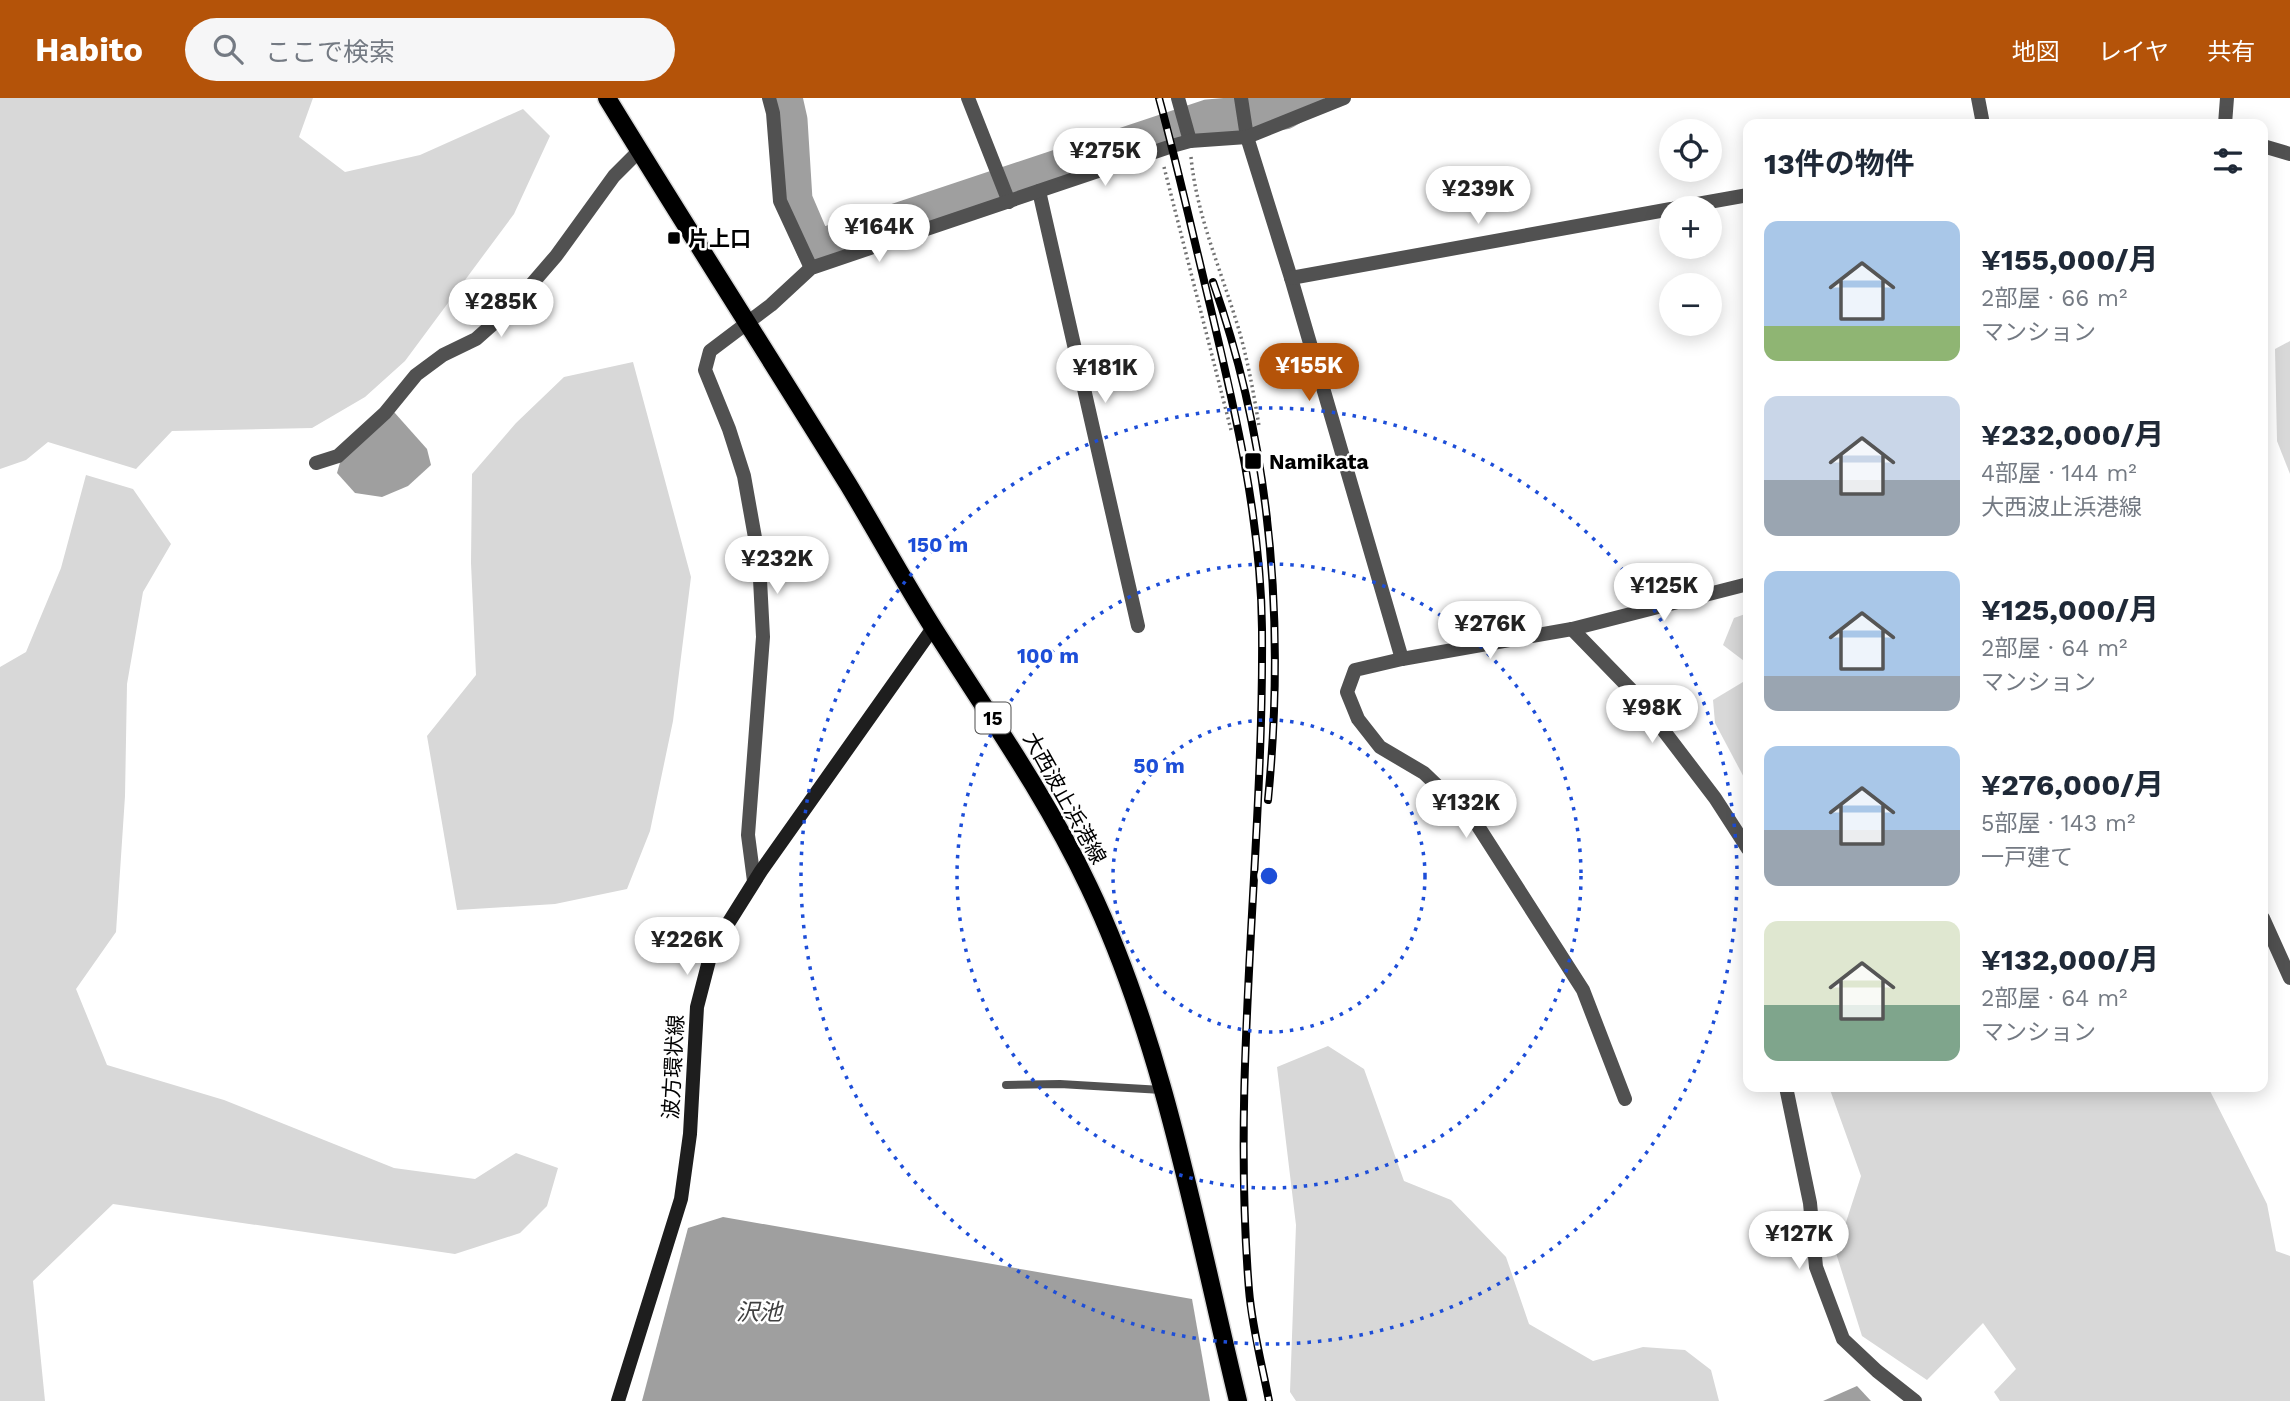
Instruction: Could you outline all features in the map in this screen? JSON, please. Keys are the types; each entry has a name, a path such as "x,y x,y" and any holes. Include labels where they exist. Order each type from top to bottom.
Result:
{"main road":[{"name":"大西波止浜港線","path":"607,98 863,509 933,628 1038,791 1089,887 1125,972 1161,1090 1238,1401"},
{"name":"波方環状線","path":"618,1401 681,1199 690,1133 697,1007 712,949 754,881 933,628"}],"street":[{"path":"769,98 773,113 780,201 811,268"},
{"path":"968,98 1009,202"},
{"path":"1178,98 1191,141"},
{"path":"1241,98 1247,137 1402,659"},
{"path":"754,881 748,835 762,662 759,560 744,476 729,429 705,370 710,351 748,323 811,268 1160,150 1191,141 1247,137 1344,98"},
{"path":"1978,98 1982,119"},
{"path":"2225,119 2227,98"},
{"path":"2268,148 2290,155"},
{"path":"316,463 338,456 385,413 416,375 443,355 476,338 512,307 556,256 614,176 639,151"},
{"path":"1039,191 1138,626"},
{"path":"1722,200 1743,196"},
{"path":"1291,278 1659,212"},
{"path":"1625,1098 1583,990 1476,823 1424,773 1380,747 1358,719 1347,692 1355,670 1572,629 1743,585"},
{"path":"1572,629 1638,697 1715,798 1743,841"},
{"path":"2268,929 2290,978"},
{"path":"1787,1092 1810,1203 1816,1267 1843,1339 1915,1401"}],"lane":[{"path":"1006,1085 1060,1083 1161,1090"}],"path":[{"path":"1191,141 1193,175 1209,238 1236,318 1259,426"},
{"path":"1160,150 1231,430"}],"shaded area":[{"path":"0,98 313,98 299,137 345,172 420,155 523,109 550,136 514,214 405,361 365,397 312,428 172,431 136,469 48,442 26,460 0,469"},
{"path":"2290,341 2290,474 2277,441 2275,349"},
{"path":"633,362 691,577 673,721 650,831 627,889 555,904 457,910 427,736 476,675 471,563 472,474 516,423 564,377"},
{"path":"86,475 133,489 171,544 143,592 127,684 125,796 116,932 76,989 107,1065 224,1100 394,1168 475,1179 516,1153 558,1168 547,1206 520,1233 455,1254 113,1204 33,1281 45,1401 0,1401 0,667 26,652 61,568"},
{"path":"1743,615 1743,660 1723,645 1734,618"},
{"path":"1743,682 1743,776 1715,723 1713,700"},
{"path":"1328,1046 1364,1069 1404,1181 1451,1200 1506,1257 1529,1324 1593,1361 1643,1347 1685,1350 1711,1370 1719,1401 1296,1401 1290,1392 1296,1225 1277,1067"},
{"path":"1831,1092 2211,1092 2267,1204 2276,1251 2290,1256 2290,1401 2000,1401 1994,1392 2016,1369 1983,1323 1927,1380 1862,1336 1836,1253 1861,1176"}],"water":[{"path":"394,412 427,449 431,465 408,486 382,497 355,493 337,473 341,459"},
{"name":"沢池","path":"723,1217 1192,1299 1210,1401 642,1401 688,1228"},
{"path":"1857,1386 1871,1401 1823,1401"}],"waterway":[{"path":"784,98 789,120 794,200 815,249 1208,118 1284,111 1306,98"}],"railway":[{"path":"1159,98 1236,420 1257,545 1262,629 1261,712 1246,1042 1244,1207 1250,1304 1269,1401"},
{"path":"1213,282 1249,409 1269,538 1275,669 1268,800"}],"place":[{"name":"片上口","path":"674,238"},
{"name":"Namikata","path":"1253,461"}]}
